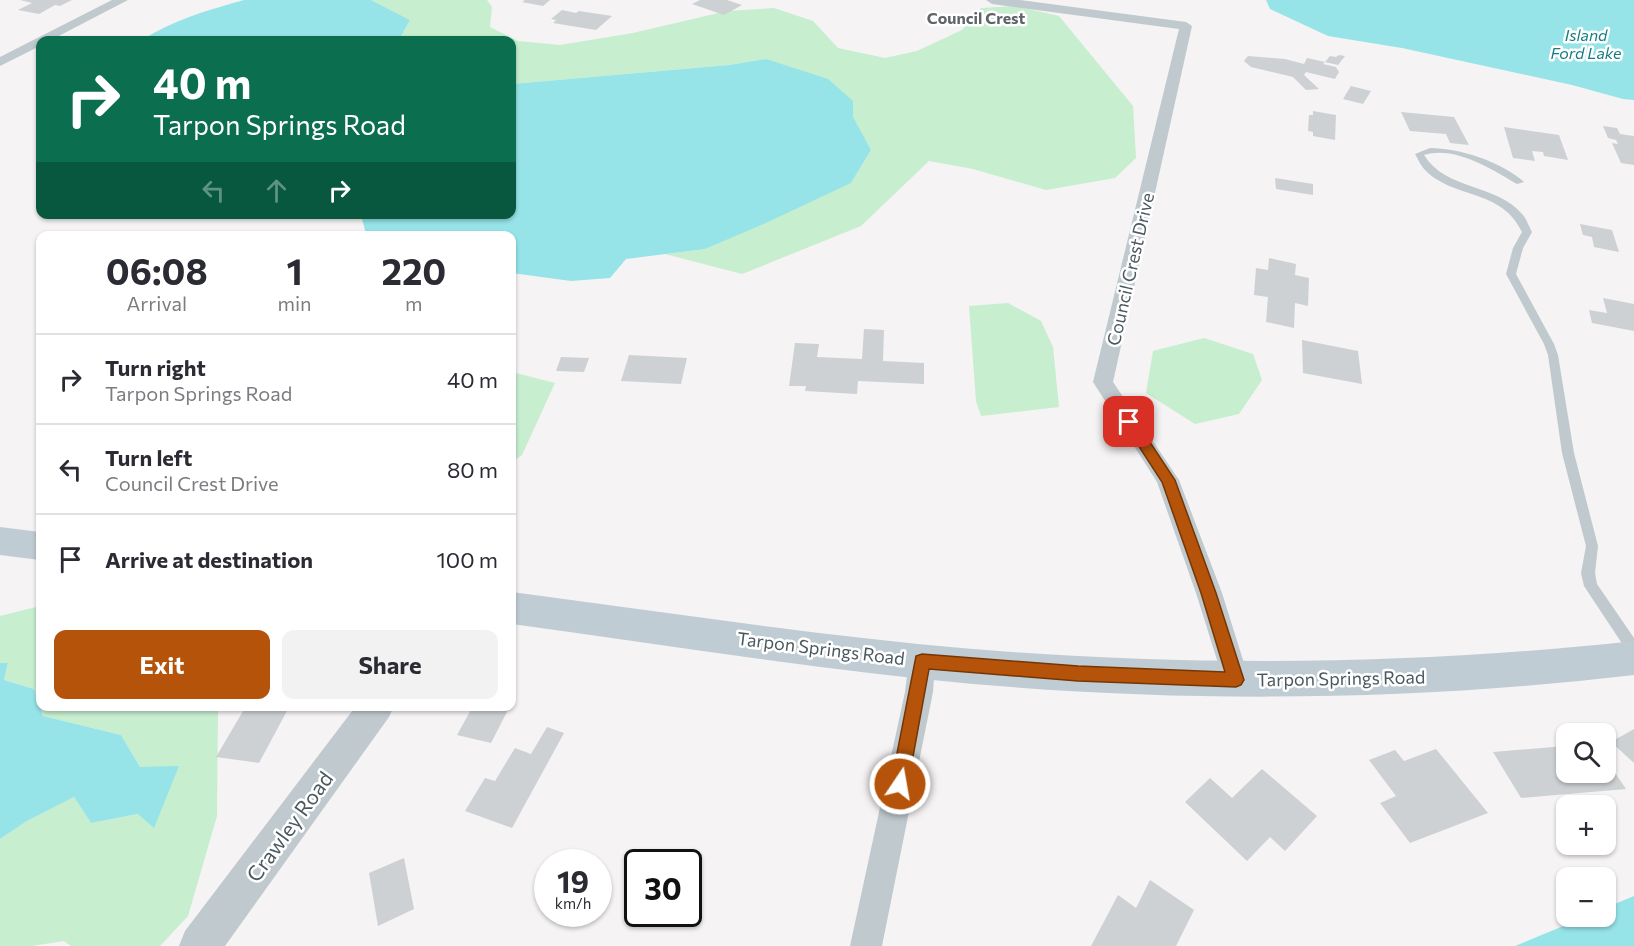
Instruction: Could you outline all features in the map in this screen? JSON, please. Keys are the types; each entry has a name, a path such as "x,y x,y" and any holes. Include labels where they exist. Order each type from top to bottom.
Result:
{"main road":[{"path":"0,541 36,546"},
{"name":"Tarpon Springs Road","path":"516,609 922,661 1078,673 1236,680 1474,675 1549,669 1634,658"}],"street":[{"path":"51,36 123,0"},
{"name":"Council Crest Drive","path":"992,0 1052,4 1186,26 1103,382 1168,480 1209,593 1236,680"},
{"path":"0,62 36,44"},
{"path":"866,946 918,692 922,661"},
{"name":"Crawley Road","path":"201,946 373,711"}],"lane":[{"path":"1520,182 1465,155 1425,151 1419,154 1427,169 1445,180 1486,195 1513,210 1525,223 1527,232 1518,248 1511,274 1553,355 1568,453 1592,546 1588,573 1591,586 1634,650"}],"green space":[{"path":"371,0 487,0 492,7 490,27 508,36 401,36 410,20"},
{"path":"1015,6 1059,16 1133,106 1136,158 1115,178 1046,190 973,169 929,161 861,226 742,274 665,254 705,249 851,183 871,150 852,117 766,59 729,65 516,84 516,40 560,45 633,33 727,11 774,8 813,21 838,48 885,58 917,51 962,30 981,8"},
{"path":"1008,303 1041,321 1053,347 1059,407 981,416 976,401 969,306"},
{"path":"1204,338 1253,354 1262,380 1239,414 1195,424 1146,393 1153,351"},
{"path":"516,373 555,383 522,455 516,459"},
{"path":"36,607 36,695 34,689 4,680 8,664 0,663 0,616"},
{"path":"41,711 218,711 217,816 188,916 160,946 71,946 64,941 32,946 0,946 0,839 27,821 74,797 91,823 139,814 179,767 140,767 121,735 43,716"}],"water":[{"path":"244,0 371,0 410,20 401,36 149,36 178,21"},
{"name":"Island Ford Lake","path":"1266,0 1634,0 1634,100 1402,48 1328,36 1270,9"},
{"path":"766,59 828,79 853,101 853,117 871,150 851,183 705,249 626,259 610,278 571,281 516,274 516,231 365,231 362,219 516,219 516,84 729,65"},
{"path":"0,663 8,663 4,680 34,689 36,711 41,711 43,716 121,735 140,767 179,766 154,828 138,814 91,823 74,797 27,821 0,839"},
{"path":"1634,896 1634,946 1515,946 1561,927 1616,927 1616,903"}],"building":[{"path":"20,0 72,0 60,6 55,5 39,14 18,10 32,3"},
{"path":"550,0 543,6 522,2"},
{"path":"700,0 727,0 742,5 724,15 692,4"},
{"path":"562,10 612,16 596,30 553,23 556,20 551,19"},
{"path":"1248,56 1285,59 1304,64 1307,58 1325,62 1323,64 1336,67 1339,72 1335,79 1306,72 1304,75 1319,89 1306,90 1293,77 1251,67 1244,61"},
{"path":"1330,56 1345,56 1338,65 1325,62"},
{"path":"1351,86 1371,91 1363,104 1343,99"},
{"path":"1313,111 1336,115 1335,140 1313,136 1313,132 1308,131 1309,115 1313,115"},
{"path":"1401,112 1454,117 1469,145 1450,143 1446,134 1410,131"},
{"path":"1603,126 1617,128 1620,134 1634,136 1634,165 1621,163 1612,143 1618,144 1616,140 1608,138"},
{"path":"1504,127 1559,135 1568,160 1544,156 1543,152 1532,151 1535,161 1513,158"},
{"path":"1275,178 1313,184 1313,195 1276,189"},
{"path":"1580,224 1612,230 1619,252 1594,247 1592,237 1583,235"},
{"path":"1269,258 1296,264 1295,275 1309,278 1308,306 1295,303 1294,328 1266,322 1268,297 1254,295 1256,268 1268,270"},
{"path":"1603,298 1634,304 1634,331 1592,323 1589,310 1607,313"},
{"path":"864,329 884,330 883,361 924,363 924,384 858,381 857,394 805,391 806,386 789,386 795,343 819,344 817,357 862,359"},
{"path":"1302,340 1358,351 1362,384 1303,373"},
{"path":"629,355 687,358 681,384 621,381"},
{"path":"561,357 589,358 584,372 556,371"},
{"path":"243,711 287,711 259,763 216,757"},
{"path":"470,711 507,711 491,743 457,735"},
{"path":"547,727 564,733 512,828 465,811 485,778 495,781 515,748 531,754"},
{"path":"1634,729 1634,763 1616,747 1616,739"},
{"path":"1556,747 1556,783 1616,783 1616,774 1626,789 1521,798 1493,752"},
{"path":"1436,749 1488,813 1410,843 1380,803 1396,796 1369,760 1395,750 1404,761"},
{"path":"1262,769 1317,816 1285,851 1270,837 1247,861 1185,802 1210,778 1232,798"},
{"path":"404,858 414,909 378,926 369,873"},
{"path":"1150,880 1194,910 1176,946 1091,946 1118,895 1136,908"}],"district":[{"name":"Council Crest","path":"976,17"}],"route":[{"path":"900,784 922,661 1078,673 1236,680 1209,593 1168,480 1129,422"}]}
